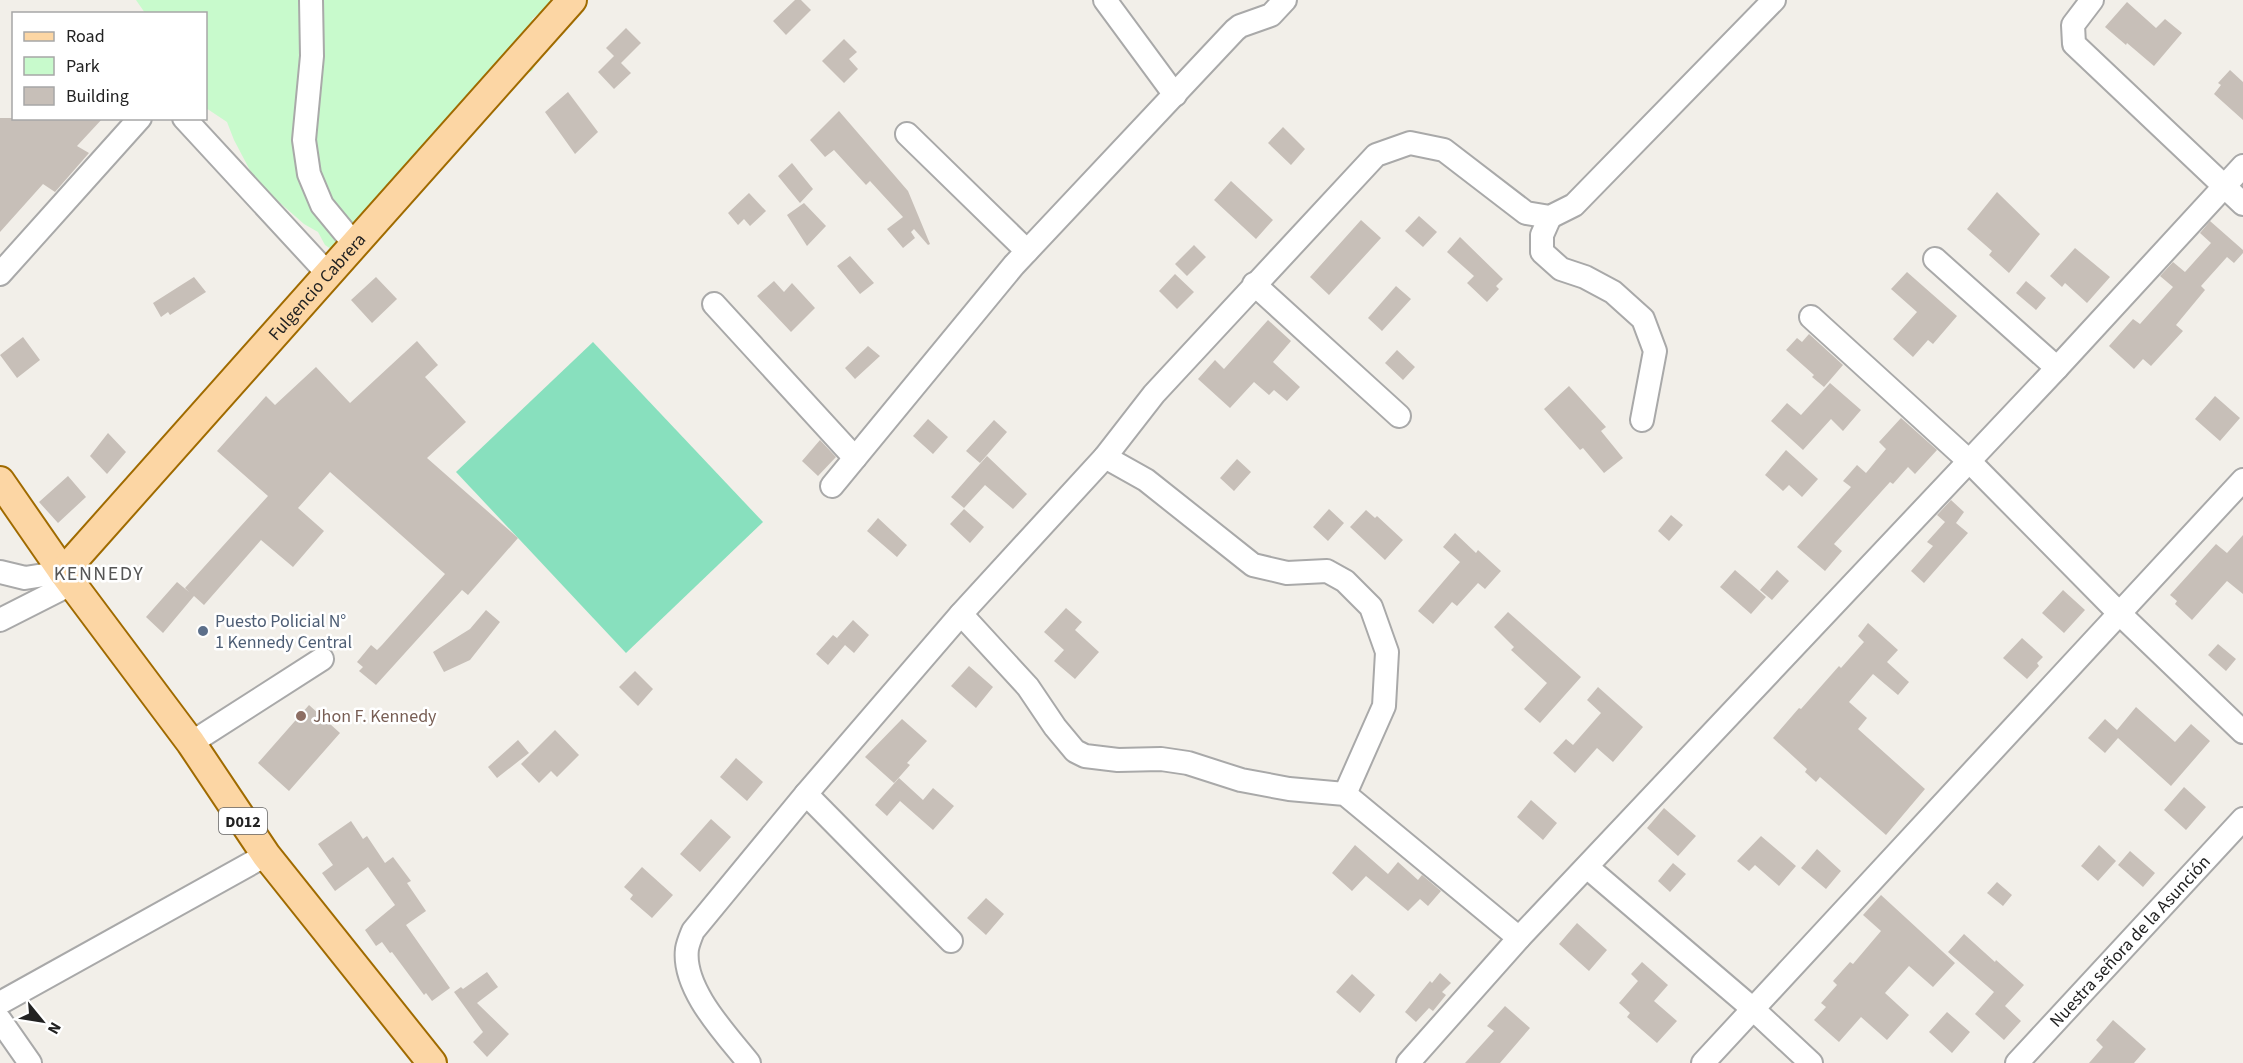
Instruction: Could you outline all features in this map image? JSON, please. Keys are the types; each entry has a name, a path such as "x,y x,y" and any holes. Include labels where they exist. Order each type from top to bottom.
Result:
{"main road":[{"name":"Fulgencio Cabrera","path":"68,578 355,245 572,0"},
{"name":"D012","path":"0,481 68,578 191,744 267,855 432,1063"}],"street":[{"path":"311,0 312,56 304,140 309,174 322,205 355,245"},
{"path":"1105,0 1174,95"},
{"path":"832,486 1027,251 1235,30 1270,15 1285,0"},
{"path":"749,1063 699,995 692,979 687,950 693,931 806,794 961,614 1105,457 1154,394 1376,155 1410,143 1444,150 1526,213 1550,217 1574,206 1774,0"},
{"path":"2092,0 2073,25 2074,44 2243,204"},
{"path":"1,271 138,120"},
{"path":"186,120 329,275"},
{"path":"907,134 1027,251"},
{"path":"1408,1063 1519,938 2057,369 2243,166"},
{"path":"1550,217 1542,235 1542,252 1561,269 1585,276 1612,292 1643,319 1655,351 1642,420"},
{"path":"1935,259 2057,369"},
{"path":"1254,284 1399,416"},
{"path":"714,304 855,458"},
{"path":"1811,317 1969,462 2120,614 2243,732"},
{"path":"1105,457 1146,480 1253,565 1287,573 1327,571 1345,581 1371,607 1387,652 1384,706 1345,794"},
{"path":"1702,1063 2243,480"},
{"path":"0,572 26,578 68,578"},
{"path":"0,621 68,578"},
{"path":"961,614 1028,687 1075,751 1085,756 1118,760 1161,759 1188,763 1241,780 1280,788 1345,794 1519,938"},
{"path":"191,744 322,659"},
{"path":"806,794 951,941"},
{"name":"Nuestra señora de la Asunción","path":"2017,1063 2243,819"},
{"path":"0,1003 267,855"},
{"path":"1587,867 1753,1009 1811,1063"},
{"path":"0,1020 30,1063"}],"green space":[{"path":"136,0 561,0 553,13 538,14 532,19 544,49 532,71 517,78 418,196 408,200 374,242 337,253 325,245 318,232 304,224 253,176 227,122 207,109 207,12 144,12"},
{"path":"593,342 763,522 626,653 456,472"}],"building":[{"path":"795,0 801,0 811,10 786,35 773,21"},
{"path":"2127,2 2156,28 2165,19 2182,33 2154,66 2105,27"},
{"path":"626,28 641,43 621,63 631,73 614,89 598,72 614,56 606,48"},
{"path":"844,39 857,52 849,59 858,69 844,83 822,61"},
{"path":"2230,70 2243,82 2243,120 2214,94 2221,85 2218,83"},
{"path":"568,92 598,132 575,154 545,112"},
{"path":"839,111 908,191 930,244 928,245 914,229 911,232 915,238 903,248 887,229 903,217 870,181 866,185 834,150 825,157 810,140"},
{"path":"0,118 101,120 77,146 89,153 55,192 43,184 0,232"},
{"path":"1283,127 1305,149 1291,165 1268,143"},
{"path":"792,163 813,189 800,203 778,176"},
{"path":"1231,181 1273,220 1256,239 1214,200"},
{"path":"1997,192 2040,234 2009,273 1989,255 1992,251 1967,229"},
{"path":"749,193 766,211 750,226 744,219 738,225 728,213"},
{"path":"804,203 826,226 807,246 787,215"},
{"path":"1419,216 1437,232 1423,247 1405,231"},
{"path":"1361,220 1381,238 1329,295 1310,277"},
{"path":"2210,221 2243,250 2243,253 2234,263 2227,257 2201,286 2205,290 2176,325 2183,331 2151,366 2143,359 2134,369 2109,346 2133,319 2140,324 2173,287 2160,276 2173,262 2185,272 2211,243 2200,233"},
{"path":"1460,237 1503,279 1496,286 1499,289 1487,302 1467,283 1474,276 1447,252"},
{"path":"1194,245 1206,257 1187,276 1175,264"},
{"path":"2075,248 2110,277 2087,303 2065,283 2062,287 2050,276"},
{"path":"850,256 874,283 860,294 837,266"},
{"path":"1907,272 1957,316 1933,344 1928,340 1913,357 1893,339 1917,312 1891,289"},
{"path":"1175,274 1194,292 1177,309 1159,291"},
{"path":"194,277 206,292 170,315 168,312 161,317 153,303"},
{"path":"376,277 397,299 372,323 351,300"},
{"path":"774,281 784,292 792,283 815,308 791,332 757,296"},
{"path":"2026,281 2046,298 2036,310 2016,293"},
{"path":"1396,286 1411,299 1382,331 1368,318"},
{"path":"1268,320 1291,341 1273,362 1300,387 1287,401 1274,390 1269,395 1254,382 1230,408 1198,379 1215,360 1224,369"},
{"path":"1809,334 1843,365 1824,387 1786,350 1797,338 1802,342"},
{"path":"23,337 40,360 17,378 0,355"},
{"path":"417,341 438,365 425,377 466,422 427,458 518,538 468,595 462,590 376,685 359,671 363,667 357,662 371,645 377,650 382,645 445,574 330,472 298,508 324,531 293,567 261,540 204,605 194,596 163,633 146,617 177,582 189,592 185,588 268,496 217,451 266,396 275,405 316,367 350,403"},
{"path":"868,346 880,356 855,379 845,368"},
{"path":"1397,350 1415,367 1403,380 1385,363"},
{"path":"1830,383 1861,410 1843,431 1831,419 1803,450 1771,421 1787,403 1801,415"},
{"path":"1569,386 1606,427 1601,431 1623,458 1604,473 1544,409"},
{"path":"2215,396 2240,418 2220,441 2195,419"},
{"path":"1901,418 1937,450 1915,474 1908,467 1893,484 1890,482 1834,544 1842,551 1825,571 1797,547 1851,487 1843,481 1857,465 1866,473 1886,449 1879,442"},
{"path":"928,419 948,437 933,454 913,436"},
{"path":"994,420 1007,432 980,463 966,451"},
{"path":"108,433 126,452 107,474 90,456"},
{"path":"820,440 836,457 818,476 802,461"},
{"path":"1786,450 1818,479 1802,497 1789,485 1783,491 1765,475"},
{"path":"987,456 1027,494 1013,509 985,485 964,508 951,497"},
{"path":"1237,459 1251,472 1234,491 1220,478"},
{"path":"68,476 86,497 58,523 39,502"},
{"path":"1951,500 1964,512 1956,523 1968,533 1924,583 1911,571 1933,546 1927,542 1945,522 1937,515"},
{"path":"964,509 984,527 970,543 950,524"},
{"path":"1329,509 1344,523 1328,541 1313,527"},
{"path":"1366,510 1375,518 1377,516 1403,540 1385,560 1350,527"},
{"path":"1671,515 1683,525 1669,541 1658,531"},
{"path":"878,518 907,545 897,557 867,531"},
{"path":"1455,533 1476,553 1478,550 1501,571 1485,589 1478,583 1457,606 1452,602 1433,624 1418,611 1460,562 1443,547"},
{"path":"2243,535 2243,594 2227,581 2192,620 2175,604 2177,601 2170,595 2216,544 2227,553"},
{"path":"1735,570 1766,597 1751,614 1720,587"},
{"path":"1777,570 1789,581 1772,600 1760,590"},
{"path":"2063,590 2085,610 2064,633 2042,613"},
{"path":"1066,608 1082,622 1075,630 1099,652 1075,679 1054,661 1064,650 1044,632"},
{"path":"486,610 500,622 470,660 444,672 433,652 470,629"},
{"path":"1508,612 1581,677 1540,723 1524,709 1547,683 1511,650 1514,647 1494,627"},
{"path":"853,620 869,635 854,653 845,645 828,665 816,654 833,635 842,642 837,638"},
{"path":"1868,623 1898,650 1887,662 1909,682 1898,695 1873,674 1849,702 1867,718 1858,729 1925,789 1886,835 1820,777 1816,782 1805,772 1807,769 1773,738 1864,642 1858,636"},
{"path":"2022,638 2043,657 2037,663 2039,666 2027,679 2003,658"},
{"path":"2218,644 2236,659 2226,671 2208,655"},
{"path":"969,666 993,687 976,708 951,686"},
{"path":"635,671 653,689 638,706 619,687"},
{"path":"1598,687 1643,727 1613,762 1597,748 1575,773 1553,753 1566,739 1573,745 1601,713 1587,700"},
{"path":"309,705 340,733 289,791 258,763"},
{"path":"2136,707 2175,742 2191,724 2210,741 2171,786 2118,738 2105,753 2088,738 2105,719 2117,730"},
{"path":"902,719 927,741 907,763 910,765 894,783 865,757"},
{"path":"555,730 579,755 557,777 551,771 539,783 521,764"},
{"path":"518,740 529,753 497,778 488,767"},
{"path":"736,758 763,782 747,801 720,777"},
{"path":"899,778 923,800 933,788 954,806 933,830 900,801 887,816 875,805"},
{"path":"2184,787 2206,807 2186,830 2164,810"},
{"path":"1531,800 1557,823 1543,840 1517,817"},
{"path":"1664,808 1696,836 1678,856 1647,828"},
{"path":"711,819 731,837 700,872 680,854"},
{"path":"351,821 363,839 367,836 385,863 393,857 411,881 407,883 426,911 406,925 450,988 432,1001 426,993 424,995 392,952 390,953 382,942 376,946 365,930 395,905 368,867 335,891 322,873 333,865 318,844"},
{"path":"1761,836 1796,866 1779,886 1755,865 1749,871 1737,861"},
{"path":"1355,845 1388,874 1398,862 1418,880 1422,875 1441,891 1428,906 1420,899 1408,911 1366,876 1352,891 1332,873"},
{"path":"2099,845 2116,861 2098,881 2081,866"},
{"path":"1817,849 1841,871 1826,889 1801,868"},
{"path":"2130,851 2155,873 2143,887 2118,865"},
{"path":"1673,863 1686,874 1670,892 1658,881"},
{"path":"642,867 673,895 652,918 630,899 633,895 624,887"},
{"path":"1997,882 2012,895 2003,906 1987,893"},
{"path":"1881,895 1955,963 1933,987 1909,966 1885,993 1909,1015 1887,1040 1861,1017 1839,1042 1814,1020 1826,1007 1821,1003 1837,985 1833,981 1850,962 1853,964 1881,931 1863,915"},
{"path":"986,898 1004,914 986,935 967,918"},
{"path":"1577,923 1607,950 1589,971 1559,944"},
{"path":"1964,934 2024,985 2005,1006 2021,1021 2004,1040 1975,1014 1994,992 1948,952"},
{"path":"1642,962 1668,985 1654,1001 1677,1021 1657,1043 1627,1017 1630,1013 1619,1003 1638,981 1631,974"},
{"path":"487,972 498,987 477,1003 509,1034 487,1057 473,1042 483,1032 454,992 461,987 463,989"},
{"path":"1440,973 1451,983 1442,992 1446,995 1433,1011 1429,1008 1416,1022 1405,1012 1430,981 1432,983"},
{"path":"1352,974 1375,995 1360,1013 1336,992"},
{"path":"1505,1006 1530,1028 1500,1063 1465,1063 1494,1031 1487,1026"},
{"path":"1947,1012 1970,1032 1952,1053 1929,1032"},
{"path":"2113,1020 2146,1049 2134,1063 2089,1063 2103,1047 2096,1040"}],"place":[{"name":"Puesto Policial N° 1 Kennedy Central","path":"203,631"},
{"name":"Jhon F. Kennedy","path":"301,716"}],"district":[{"name":"KENNEDY","path":"99,573"}]}
